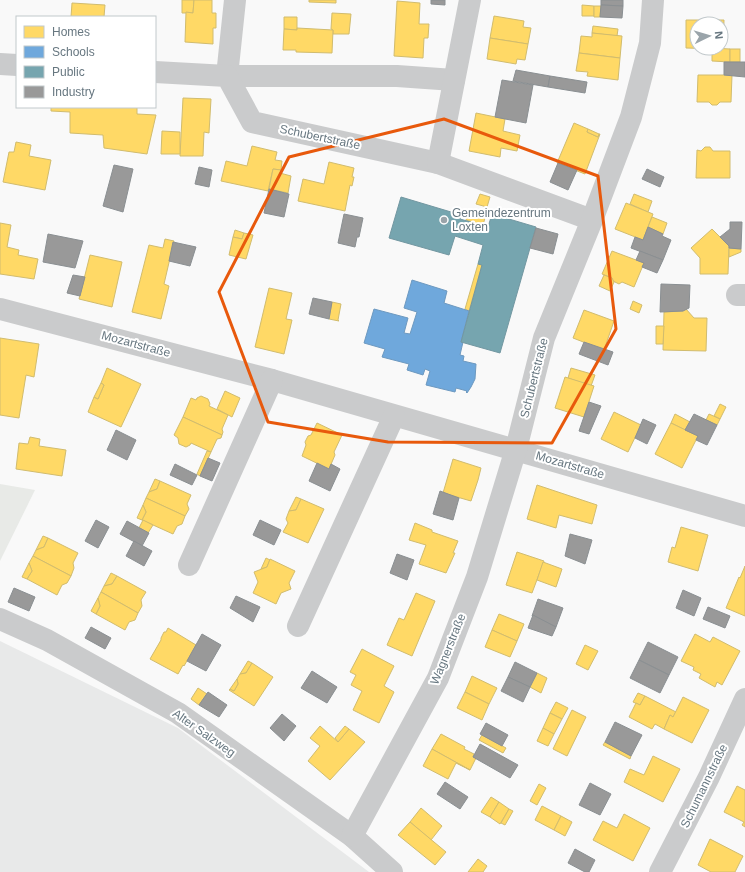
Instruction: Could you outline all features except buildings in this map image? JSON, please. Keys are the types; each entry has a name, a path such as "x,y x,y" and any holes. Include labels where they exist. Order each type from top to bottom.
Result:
{"street":[{"path":"227,76 235,0"},
{"path":"438,163 470,0"},
{"name":"Schubertstraße","path":"516,449 544,338 592,220 631,117 650,43 653,0"},
{"path":"0,64 16,65"},
{"path":"156,72 227,76 397,76 454,80"},
{"name":"Schubertstraße","path":"227,76 252,122 438,163 592,220"},
{"name":"Mozartstraße","path":"0,309 272,380 745,516"},
{"path":"189,565 272,380"},
{"path":"298,626 394,416"},
{"name":"Wagnerstraße","path":"352,836 438,678 477,577 516,449"},
{"name":"Alter Salzweg","path":"0,619 47,640 178,714 352,836 392,872"},
{"name":"Schumannstraße","path":"660,872 709,776 745,699"}],"highlighted area":[{"path":"444,119 598,176 616,329 552,443 388,442 268,422 219,292 289,157"}],"shaded area":[{"path":"0,484 35,490 0,561"},
{"path":"0,641 178,728 369,872 0,872"}],"place":[{"name":"Gemeindezentrum Loxten","path":"444,220"}]}
